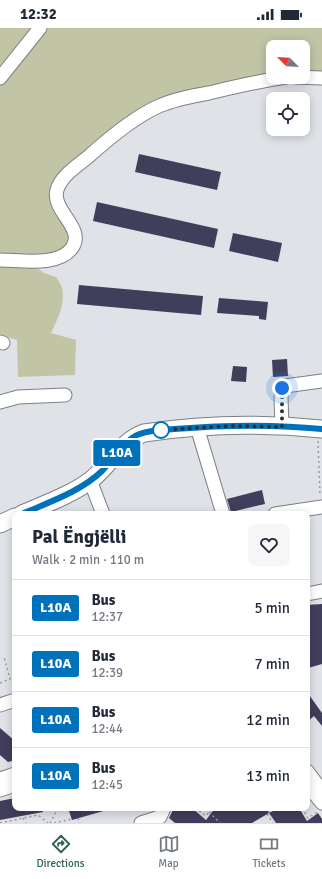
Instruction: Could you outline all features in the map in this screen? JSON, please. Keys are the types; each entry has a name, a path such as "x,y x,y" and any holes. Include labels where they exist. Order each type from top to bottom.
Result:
{"main road":[{"path":"29,511 70,492 90,480 102,471 136,435 156,431 197,427 243,426 320,429"},
{"path":"0,524 12,518"}],"street":[{"path":"0,78 40,28"},
{"path":"310,78 322,78"},
{"path":"0,260 47,261 66,254 72,247 75,239 74,231 57,198 57,191 60,184 64,178 96,150 146,112 174,100 266,80"},
{"path":"282,427 282,388 285,386 322,381"},
{"path":"0,402 18,397 65,395"},
{"path":"197,427 222,511"},
{"path":"90,480 102,511"},
{"path":"295,511 321,507"},
{"path":"310,593 322,591"},
{"path":"0,705 12,701"},
{"path":"0,779 12,775"},
{"path":"310,775 322,791"},
{"path":"0,790 12,786"},
{"path":"310,789 321,807"},
{"path":"141,823 160,817 163,811"}],"path":[{"path":"320,429 321,507"},
{"path":"0,682 10,679 4,657"},
{"path":"304,811 308,818 321,807"},
{"path":"0,823 38,815 49,823 56,811"},
{"path":"199,811 206,816 209,812 220,823"},
{"path":"271,811 268,813 273,823"},
{"path":"22,818 26,823"},
{"path":"78,818 80,823"},
{"path":"54,823 72,819"}],"green space":[{"path":"0,28 322,28 322,78 310,77 310,40 266,40 266,79 160,105 60,184 72,247 33,265 44,273 56,277 62,287 62,305 51,333 76,340 75,375 18,377 17,340 0,335"}],"building":[{"path":"139,154 221,172 217,190 135,172"},
{"path":"97,202 218,229 214,248 93,221"},
{"path":"233,233 282,243 278,262 229,251"},
{"path":"79,285 203,296 201,315 77,304"},
{"path":"219,298 268,302 266,320 259,319 259,316 217,313"},
{"path":"287,359 288,376 273,377 272,360"},
{"path":"233,366 247,367 246,382 231,381"},
{"path":"262,490 265,504 231,511 227,499"},
{"path":"322,604 322,664 310,667 310,605"},
{"path":"310,696 322,713 322,726 314,716 310,719"},
{"path":"0,728 12,738 12,761 8,762 0,755"},
{"path":"12,799 12,811 43,812 0,820 0,801"},
{"path":"69,811 104,811 72,820"},
{"path":"172,811 196,811 206,820 213,811 268,811 269,813 252,823 175,823 169,818"},
{"path":"273,811 301,811 307,821 318,813 322,819 322,823 276,823 269,813"}],"bus line":[{"name":"L10A","path":"29,511 70,492 90,480 102,471 123,447 136,435 161,430 197,427 243,426 322,429"}],"route":[{"path":"161,430 228,426 282,427 282,388"}]}
